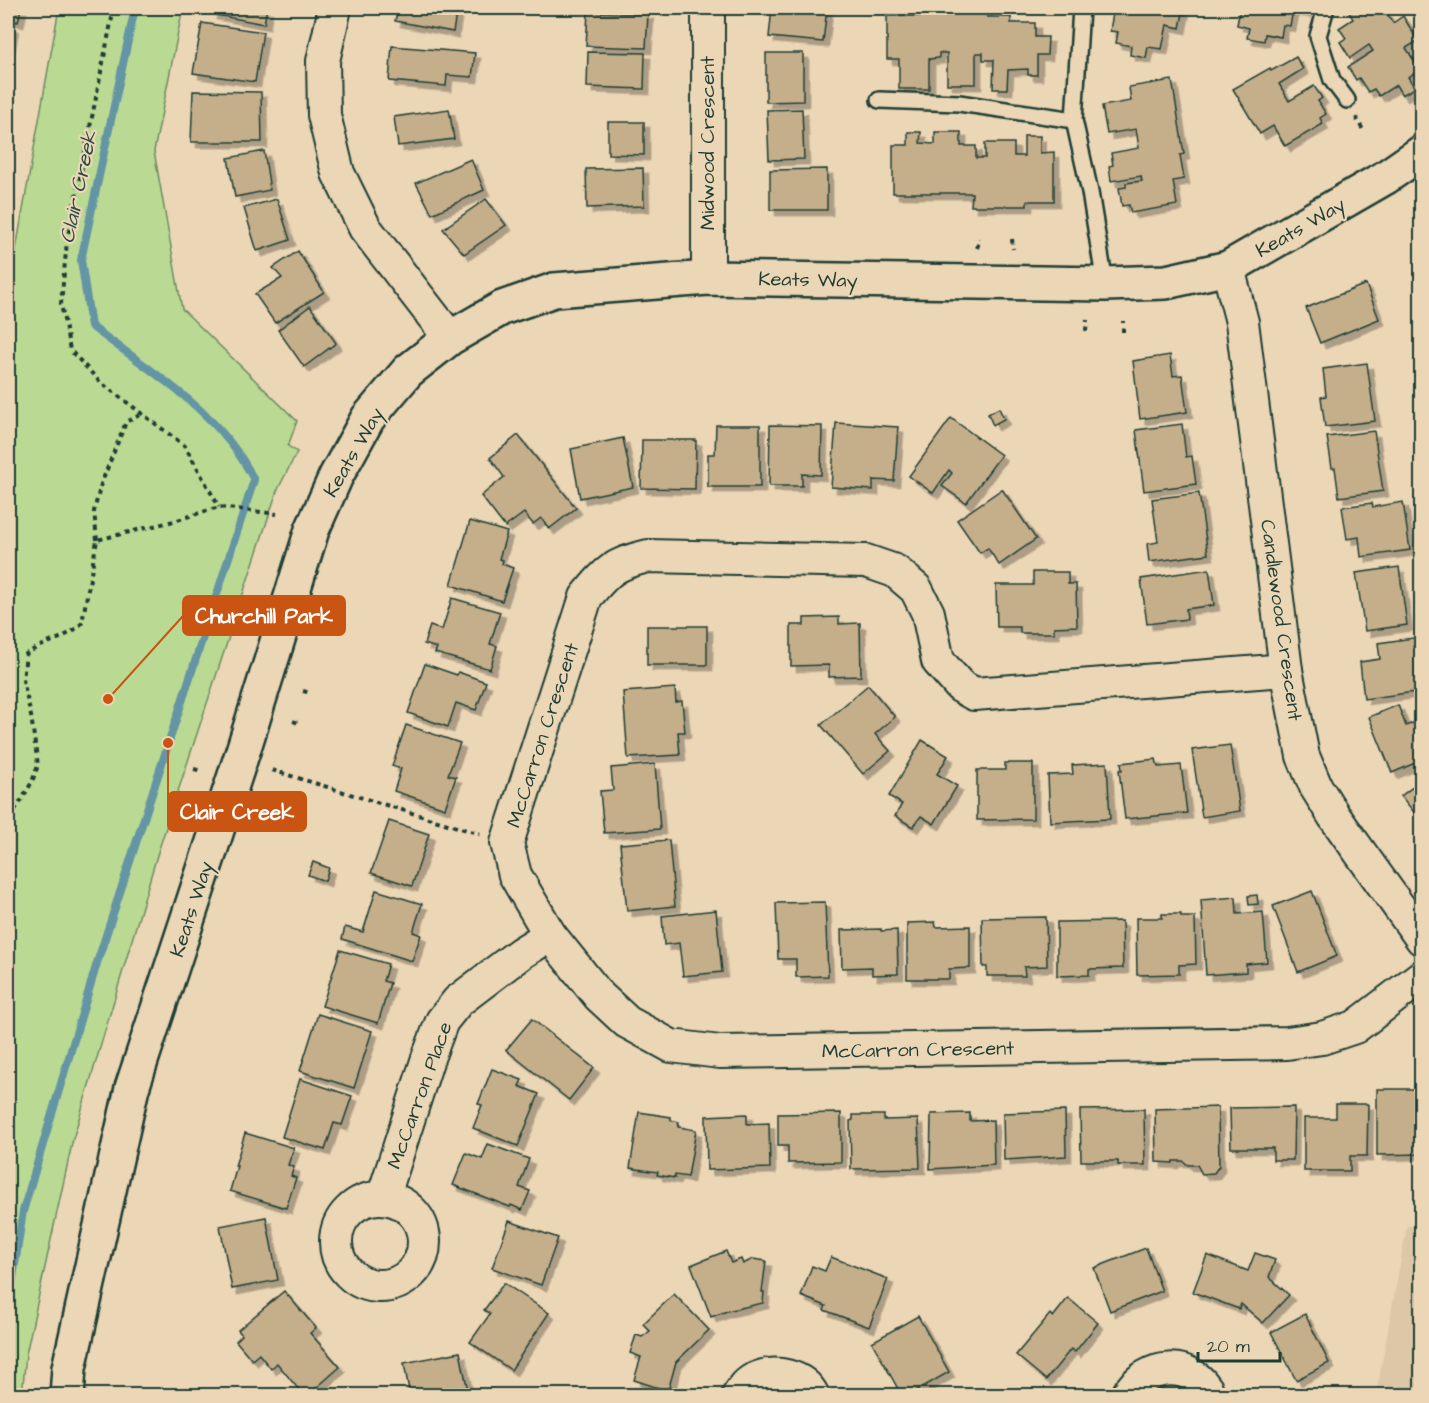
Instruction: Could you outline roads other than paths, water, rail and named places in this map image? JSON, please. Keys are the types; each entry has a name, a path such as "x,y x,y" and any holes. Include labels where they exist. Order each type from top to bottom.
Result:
{"street":[{"path":"335,8 323,61 324,115 338,172 365,228 450,338"},
{"name":"Midwood Crescent","path":"708,8 708,278"},
{"name":"Keats Way","path":"67,1395 69,1368 132,1088 243,751 312,530 336,476 368,418 408,371 450,338 502,308 554,290 708,278 1105,284 1166,282 1228,268 1386,177 1422,152"},
{"name":"Candlewood Crescent","path":"1228,268 1242,322 1286,670 1303,756 1316,787 1422,939"},
{"name":"McCarron Crescent","path":"1286,670 974,694 960,686 938,661 928,613 916,589 895,571 866,561 648,556 623,562 602,578 586,597 507,843 515,875 550,935 599,996 627,1022 671,1046 720,1052 1287,1043 1322,1038 1355,1027 1422,976"},
{"name":"McCarron Place","path":"383,1198 428,1058 442,1022 458,1001 521,953 550,935"},
{"path":"1127,1395 1137,1381 1150,1372 1171,1368 1194,1376 1210,1395"},
{"path":"738,1395 747,1383 770,1374 784,1375 798,1380 813,1395"}],"lane":[{"path":"1081,8 1074,120 1090,192 1105,284"},
{"path":"1326,8 1318,36 1332,80 1347,100"},
{"path":"879,100 958,103 1074,120"}],"waterway":[{"name":"Clair Creek","path":"8,1311 23,1211 97,963 254,480 240,455 203,413 160,376 91,326 81,260 135,8"}],"place":[{"name":"Churchill Park","path":"108,699"},
{"name":"Clair Creek","path":"168,743"}]}
